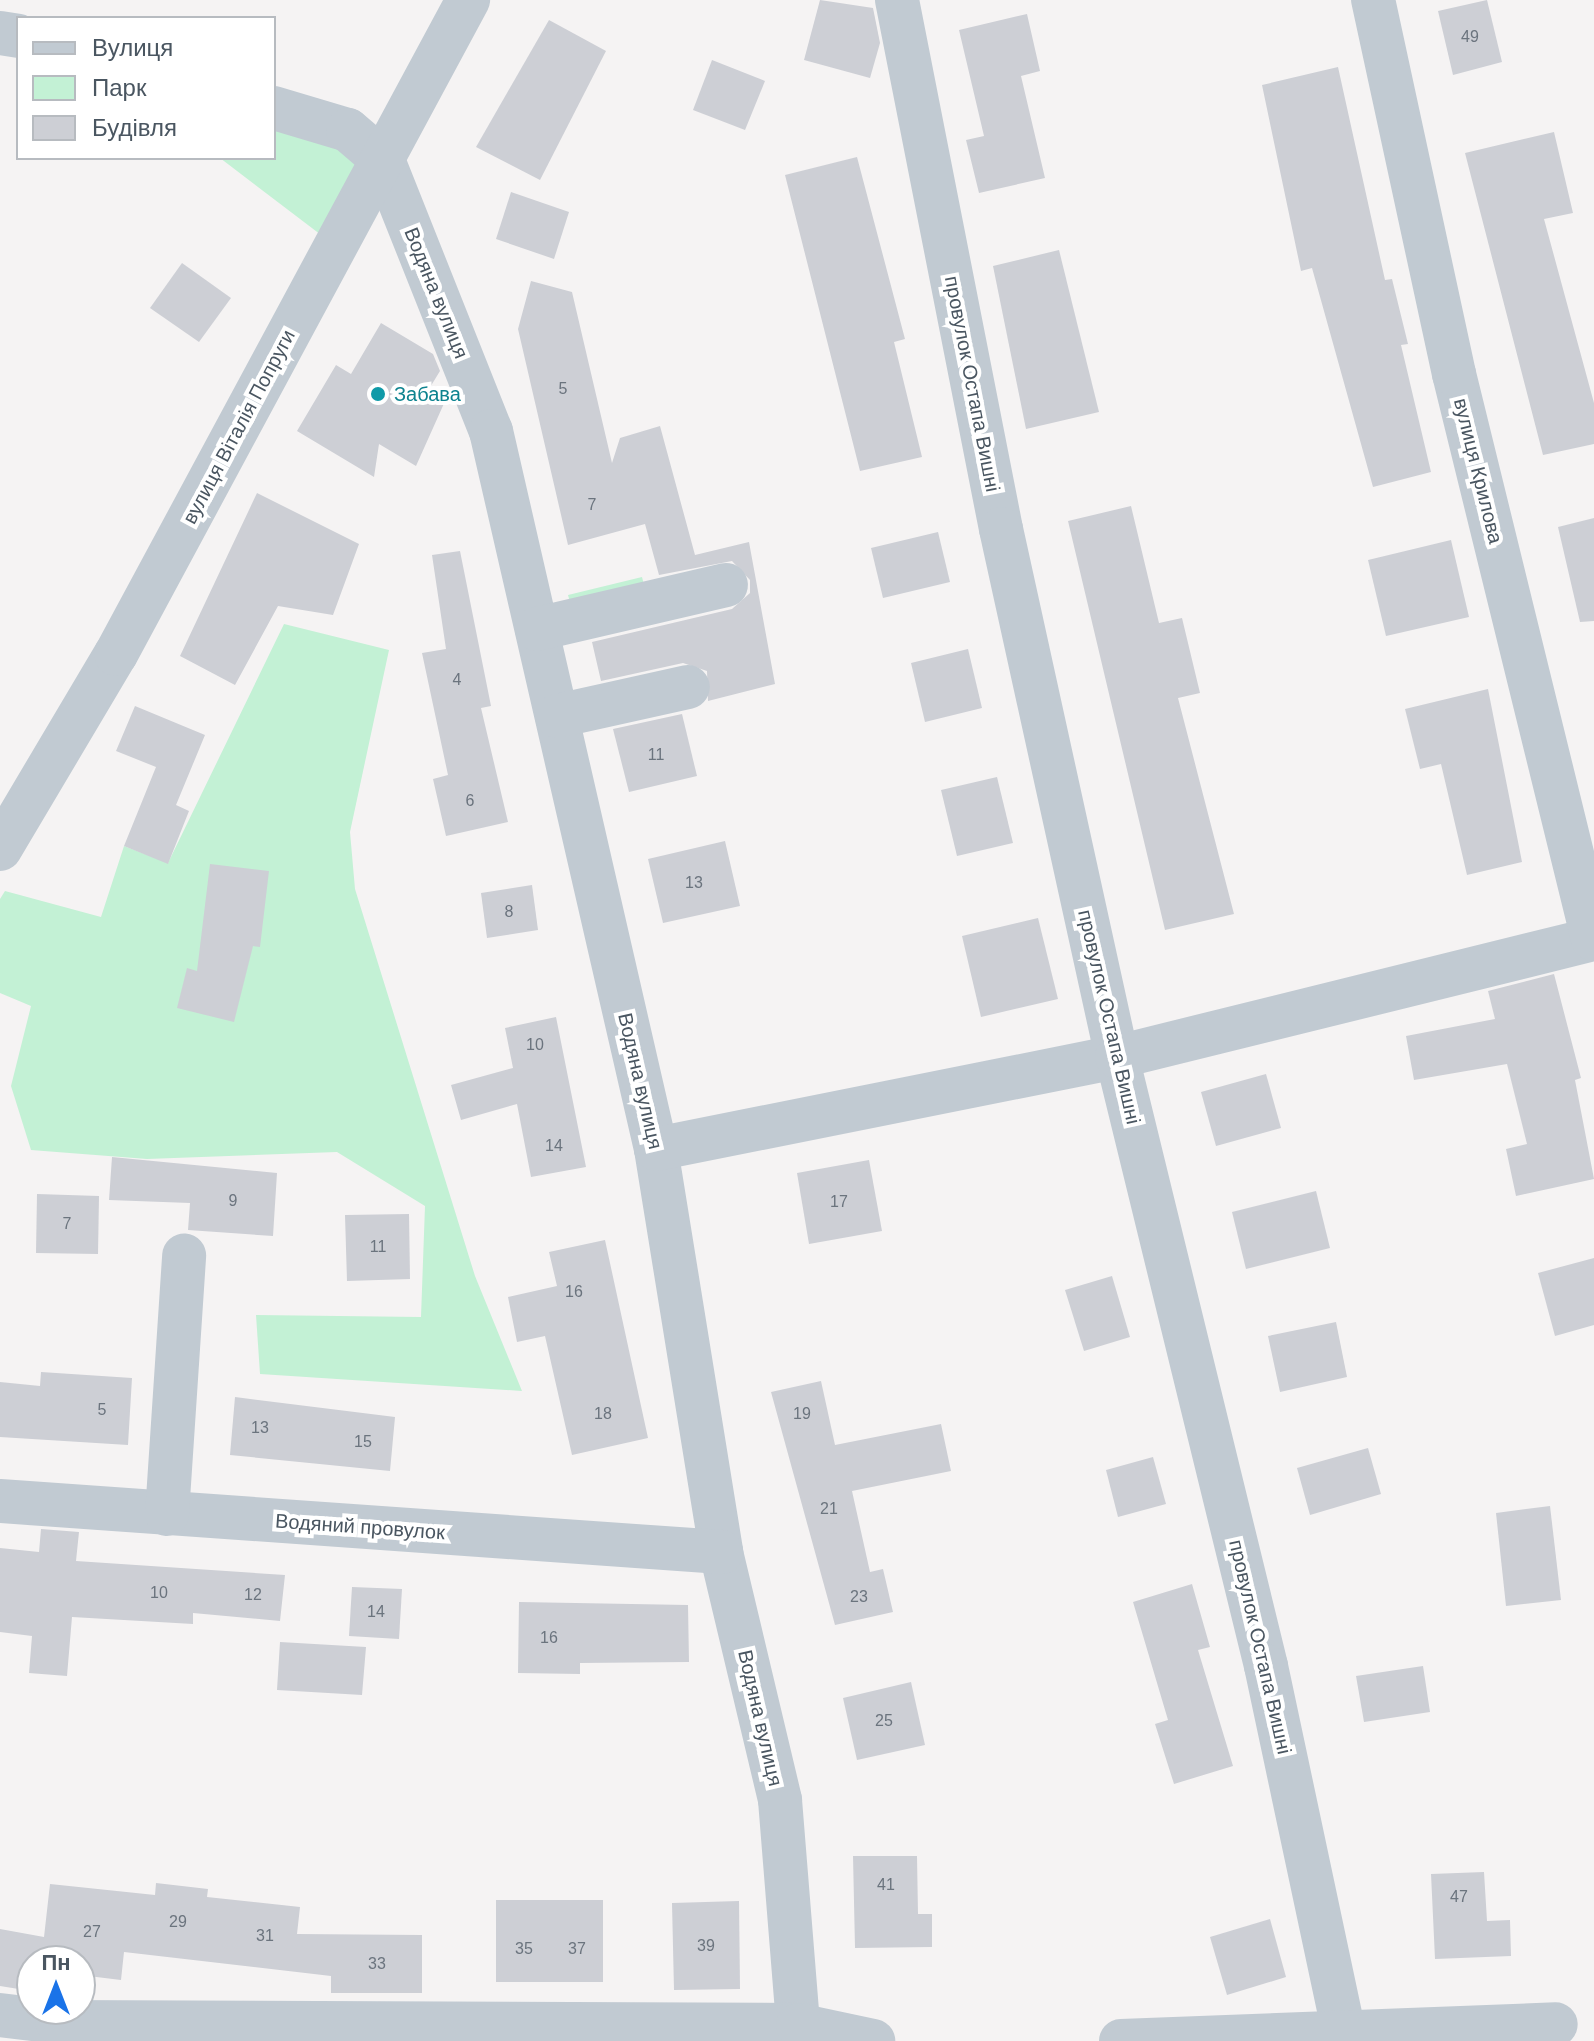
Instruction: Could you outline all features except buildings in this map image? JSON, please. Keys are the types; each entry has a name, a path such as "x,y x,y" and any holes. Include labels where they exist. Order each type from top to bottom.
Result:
{"street":[{"name":"вулиця Віталія Попруги","path":"0,849 116,654 468,0"},
{"name":"провулок Остапа Вишні","path":"897,0 1001,529 1117,1057 1266,1666 1344,2035"},
{"name":"вулиця Крилова","path":"1373,0 1454,374 1593,939"},
{"path":"276,109 348,130 383,160"},
{"name":"Водяна вулиця","path":"383,160 491,431 656,1149 721,1552 780,1800 798,2025"},
{"path":"537,629 726,585"},
{"path":"557,716 688,687"},
{"path":"656,1149 1117,1057 1593,939"},
{"path":"167,1514 184,1256"},
{"name":"Водяний провулок","path":"0,1501 721,1552"},
{"path":"0,2015 56,2031 798,2025 873,2041"},
{"path":"1121,2041 1344,2035 1556,2024"}],"green space":[{"path":"276,120 371,164 329,241 223,160 276,160"},
{"path":"642,577 646,593 572,610 568,595"},
{"path":"284,624 389,650 350,832 355,889 475,1276 522,1391 260,1374 256,1315 421,1317 425,1206 337,1152 147,1159 31,1150 11,1086 31,1006 0,993 0,899 5,891 101,917 124,846 168,863"}],"place":[{"name":"Забава","path":"378,394"}]}
